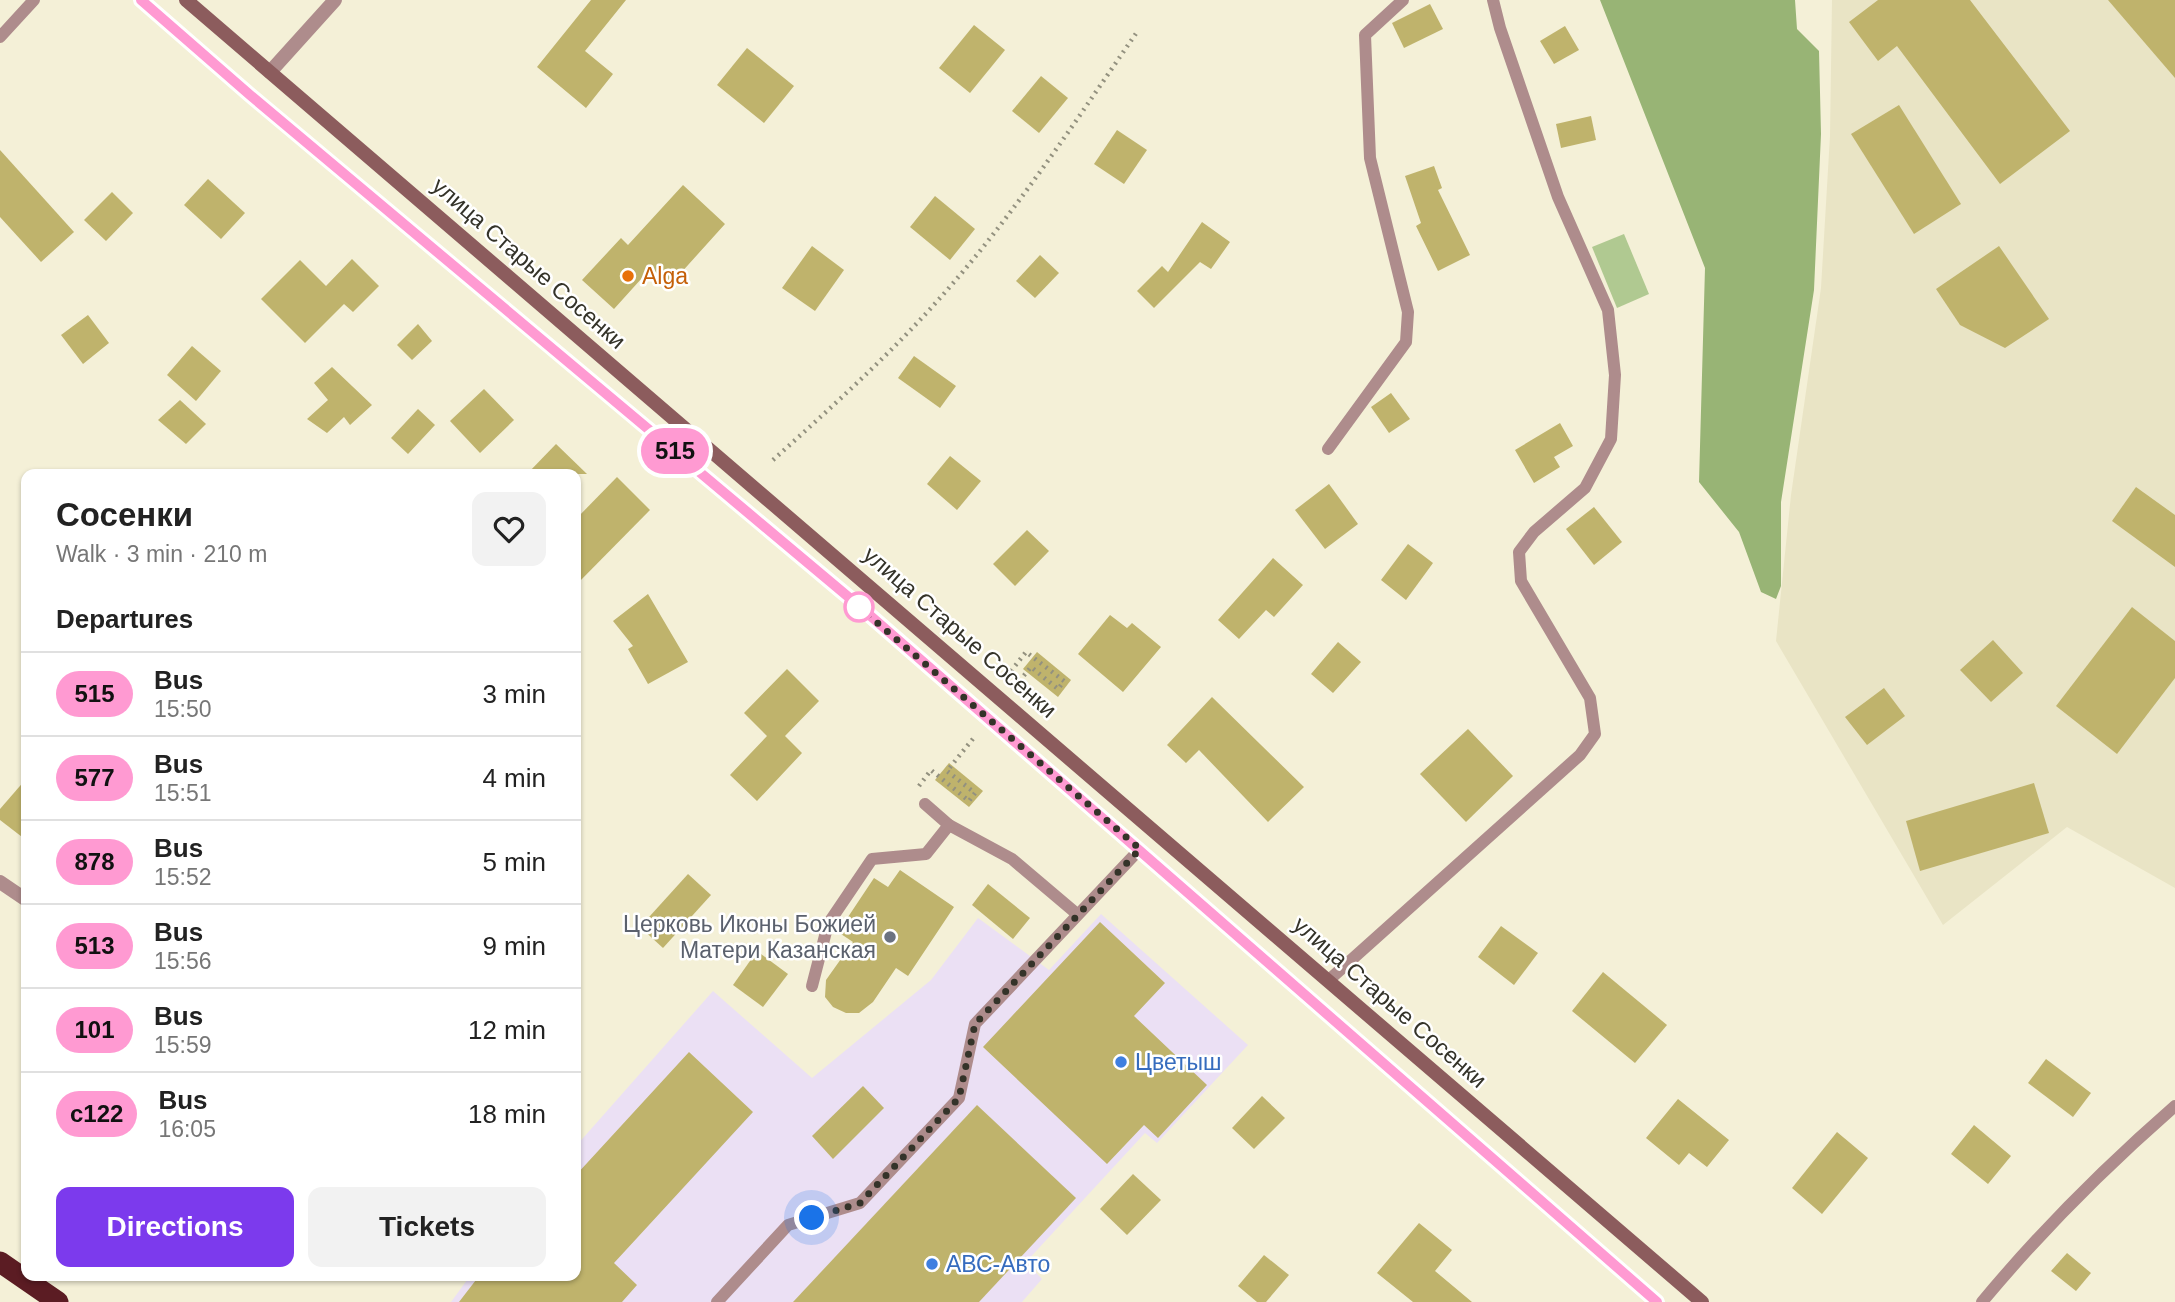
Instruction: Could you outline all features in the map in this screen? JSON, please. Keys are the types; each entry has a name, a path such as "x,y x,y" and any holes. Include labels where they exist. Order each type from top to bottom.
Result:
{"highway":[{"path":"0,1262 21,1276"},
{"path":"28,1281 58,1302"}],"main road":[{"name":"улица Старые Сосенки","path":"141,0 250,95 858,605 1657,1302"},
{"name":"улица Старые Сосенки","path":"186,0 1330,979 1702,1302"}],"street":[{"path":"270,72 335,0"},
{"path":"0,882 21,896"}],"lane":[{"path":"0,37 34,0"},
{"path":"1328,449 1406,342 1408,312 1370,158 1366,35 1403,0"},
{"path":"1330,979 1580,755 1595,734 1590,698 1521,581 1519,552 1534,532 1586,488 1611,439 1615,375 1608,310 1558,197 1493,0"},
{"path":"925,804 949,825 1012,859 1077,914"},
{"path":"812,986 828,924 872,859 926,854 949,825"},
{"path":"717,1302 788,1225 860,1203 959,1098 975,1024 1140,849"},
{"path":"1982,1302 2027,1248 2096,1175 2175,1106"}],"path":[{"path":"773,460 822,416 948,290 1022,197 1138,32"},
{"path":"1011,671 1027,652 1064,681 1058,689 1031,667"},
{"path":"938,776 969,801 975,793 947,771"}],"shaded area":[{"path":"1832,0 2175,0 2175,888 2067,827 1943,925 1776,641 1791,495 1821,288 1830,136"},
{"path":"1101,914 1248,1045 1157,1143 1145,1133 1026,1262 1042,1279 1022,1302 451,1302 466,1281 581,1281 581,1140 713,991 812,1078 931,980 978,918 1049,970"}],"green space":[{"path":"1600,0 1795,0 1797,29 1819,51 1821,134 1814,290 1781,502 1781,586 1776,599 1761,592 1739,532 1699,482 1705,268"},
{"path":"1624,234 1649,294 1617,308 1592,247"}],"building":[{"path":"591,0 626,0 585,51 613,74 586,108 537,67"},
{"path":"1878,0 1970,0 2070,131 2000,184 1897,46 1878,61 1849,22"},
{"path":"2108,0 2175,0 2175,78"},
{"path":"1430,4 1443,29 1404,48 1392,23"},
{"path":"974,25 1005,50 970,93 939,68"},
{"path":"1565,26 1579,50 1554,64 1540,41"},
{"path":"747,48 794,86 764,123 717,85"},
{"path":"1041,76 1068,98 1039,133 1012,111"},
{"path":"1899,105 1961,204 1914,234 1851,134"},
{"path":"1591,116 1596,140 1561,148 1556,124"},
{"path":"1117,130 1147,150 1124,184 1094,164"},
{"path":"0,150 74,232 41,262 0,217"},
{"path":"1434,166 1442,188 1438,190 1470,255 1438,271 1416,226 1421,223 1405,176"},
{"path":"208,179 245,213 221,239 184,205"},
{"path":"683,185 725,224 670,285 651,268 614,309 582,280 621,238 628,245"},
{"path":"112,192 133,213 106,241 84,220"},
{"path":"935,196 975,229 950,260 910,227"},
{"path":"1202,222 1230,242 1211,269 1200,262 1154,308 1137,291 1162,266 1168,272"},
{"path":"812,246 844,270 815,311 782,288"},
{"path":"1999,246 2049,319 2005,348 1960,325 1936,289"},
{"path":"1040,255 1059,273 1035,298 1016,281"},
{"path":"352,259 379,286 353,312 344,304 305,343 261,299 300,260 326,286"},
{"path":"88,315 109,343 83,364 61,335"},
{"path":"418,324 432,341 412,360 397,345"},
{"path":"192,346 221,371 196,401 167,375"},
{"path":"914,356 956,386 940,408 898,378"},
{"path":"332,367 372,405 350,425 344,417 327,433 307,419 328,400 314,383"},
{"path":"484,389 514,420 480,453 450,421"},
{"path":"1391,393 1410,419 1389,433 1371,407"},
{"path":"180,400 206,424 186,444 158,420"},
{"path":"418,409 435,425 408,454 391,438"},
{"path":"1560,423 1573,446 1554,457 1560,467 1534,483 1515,450"},
{"path":"556,444 587,474 581,474 581,469 532,469"},
{"path":"950,456 981,481 957,510 927,484"},
{"path":"617,477 650,510 581,580 581,514"},
{"path":"1329,484 1358,524 1325,549 1295,510"},
{"path":"2136,487 2175,515 2175,567 2112,521"},
{"path":"1594,507 1622,542 1594,565 1566,529"},
{"path":"1027,530 1049,551 1015,586 993,564"},
{"path":"1408,544 1433,563 1406,600 1381,580"},
{"path":"1273,558 1303,585 1274,617 1266,610 1239,639 1218,620"},
{"path":"648,594 688,662 648,684 628,649 633,646 613,621"},
{"path":"2132,607 2175,641 2175,678 2117,754 2056,706"},
{"path":"1110,615 1127,628 1132,623 1161,647 1123,692 1078,654"},
{"path":"1993,640 2023,673 1991,702 1960,670"},
{"path":"1338,642 1361,662 1333,693 1311,674"},
{"path":"1037,652 1071,680 1058,697 1023,669"},
{"path":"787,669 819,701 785,736 802,753 757,801 730,775 767,736 744,713"},
{"path":"1884,688 1905,716 1867,745 1845,717"},
{"path":"1212,697 1304,787 1268,822 1199,750 1186,763 1167,745"},
{"path":"1468,729 1513,776 1466,822 1420,774"},
{"path":"949,763 983,791 969,807 935,780"},
{"path":"2034,783 2049,833 1920,871 1906,821"},
{"path":"21,785 21,836 0,820 0,809"},
{"name":"Церковь Иконы Божией Матери Казанская","path":"900,870 954,907 908,976 896,968 873,1002 859,1013 846,1013 833,1007 825,997 826,980 853,942 838,932 874,878 888,887"},
{"path":"688,874 711,895 663,948 640,927"},
{"path":"988,884 1030,918 1013,939 972,905"},
{"path":"1100,922 1165,983 1134,1016 1207,1085 1158,1138 1144,1125 1107,1164 983,1047"},
{"path":"1501,926 1538,953 1514,985 1478,957"},
{"path":"757,951 788,974 763,1007 733,985"},
{"path":"1603,972 1667,1025 1635,1063 1572,1011"},
{"path":"689,1052 753,1112 614,1263 637,1285 622,1302 459,1302 475,1281 581,1281 581,1170"},
{"path":"2046,1059 2091,1093 2073,1117 2028,1083"},
{"path":"863,1086 884,1108 833,1159 812,1136"},
{"path":"1262,1096 1285,1118 1254,1149 1232,1128"},
{"path":"1678,1099 1729,1140 1707,1167 1689,1153 1679,1165 1646,1138"},
{"path":"977,1105 1076,1198 979,1302 793,1302"},
{"path":"1974,1125 2011,1156 1988,1184 1951,1154"},
{"path":"1837,1132 1868,1158 1822,1214 1792,1188"},
{"path":"1133,1174 1161,1200 1127,1235 1100,1209"},
{"path":"1419,1223 1452,1250 1435,1271 1472,1302 1413,1302 1377,1273"},
{"path":"2067,1253 2091,1273 2076,1291 2051,1271"},
{"path":"1264,1255 1289,1275 1266,1302 1257,1302 1238,1286"}],"bus line":[{"name":"515","path":"141,0 250,95 858,605 1657,1302"}],"place":[{"name":"Alga","path":"628,276"},
{"name":"Церковь Иконы Божией Матери Казанская","path":"890,937"},
{"name":"Цветыш","path":"1121,1062"},
{"name":"АВС-Авто","path":"932,1264"}],"route":[{"path":"812,1218 860,1203 959,1098 975,1024 1117,870 1140,849 858,605 859,607"}]}
